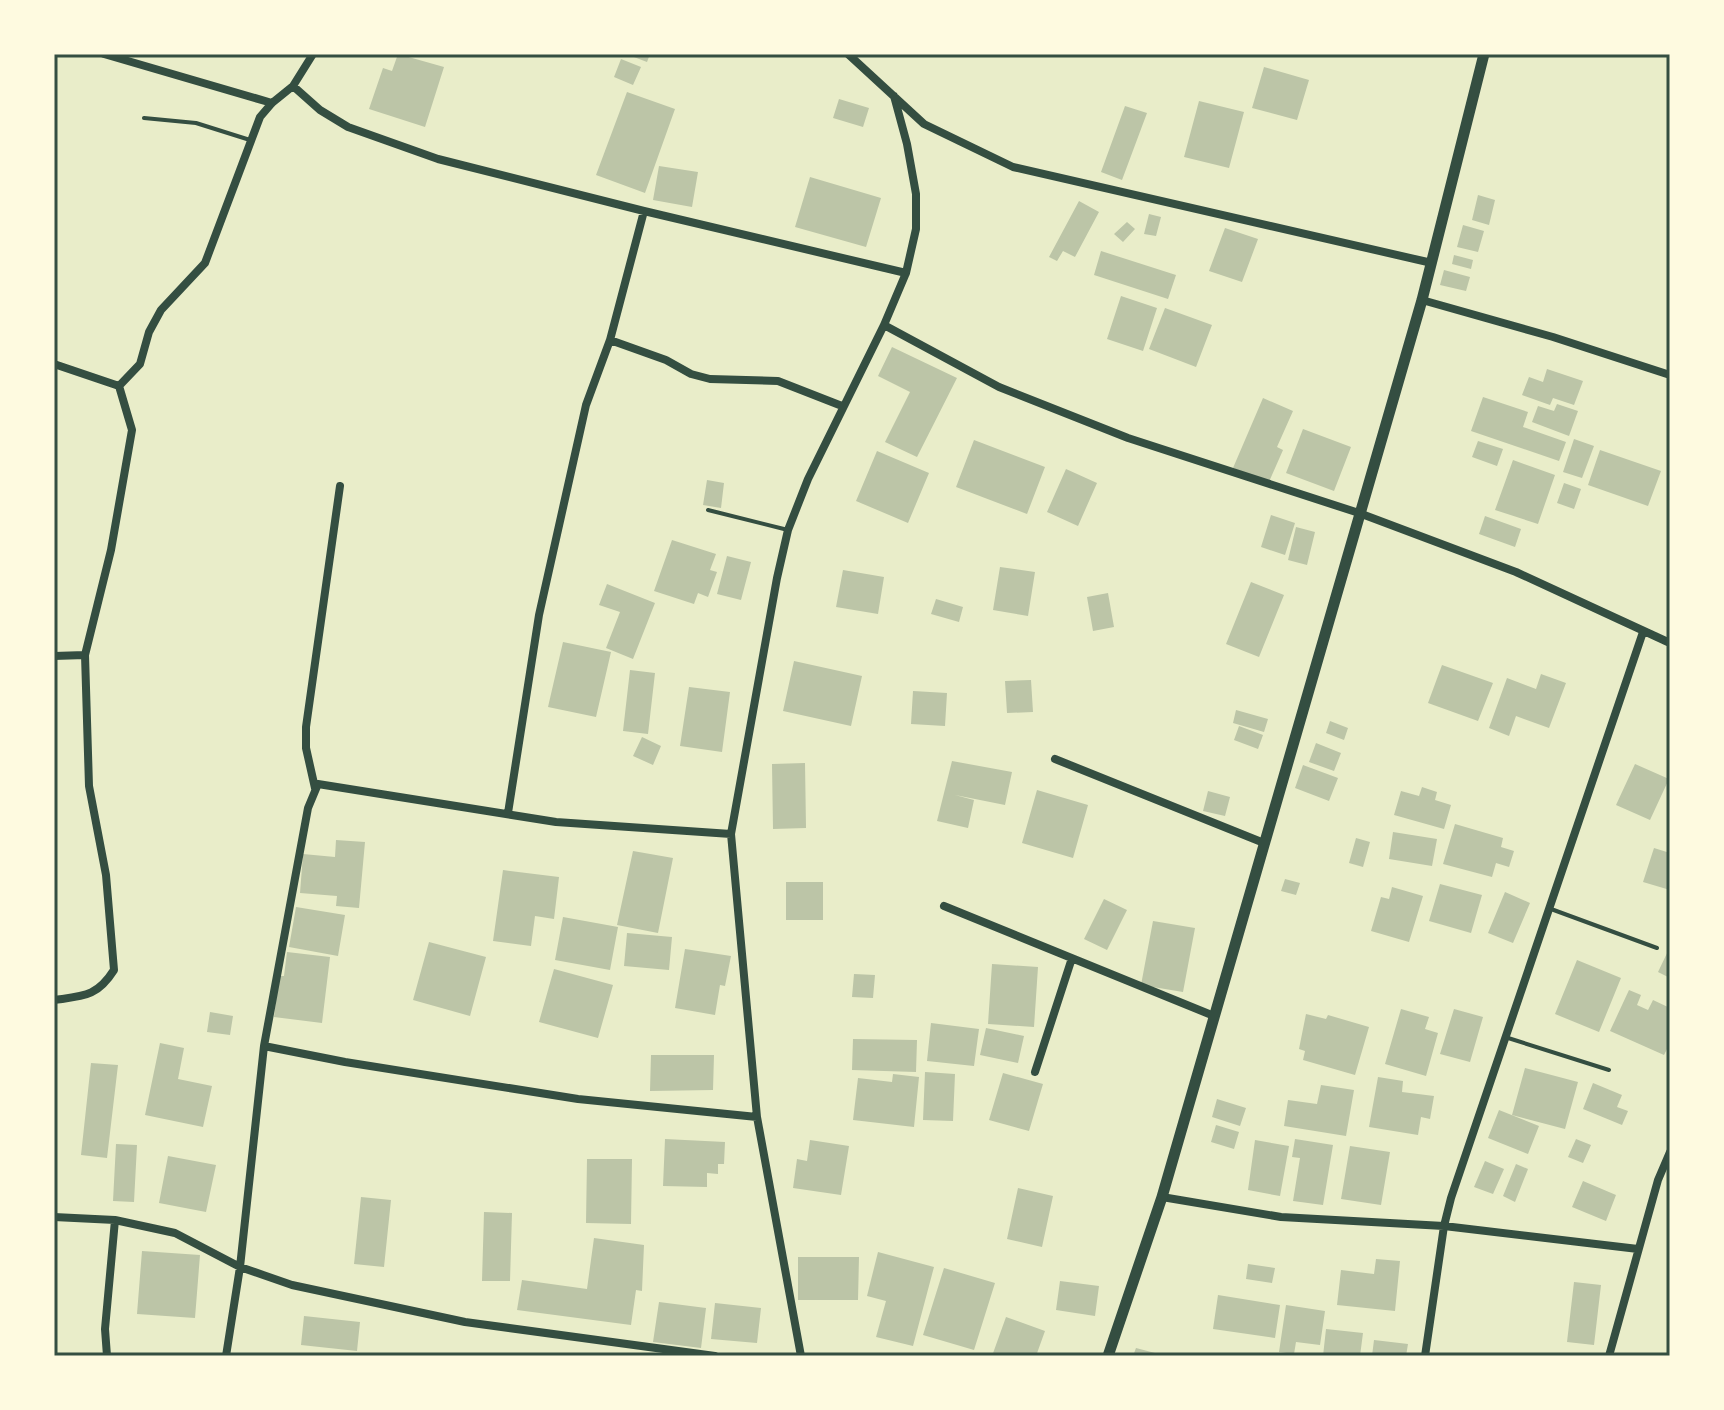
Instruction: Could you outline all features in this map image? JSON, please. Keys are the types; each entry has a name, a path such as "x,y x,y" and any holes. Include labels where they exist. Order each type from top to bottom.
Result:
{"street":[{"path":"104,54 272,103"},
{"path":"119,386 140,364 149,332 161,310 205,263 260,117 293,86 313,54"},
{"path":"848,54 924,124 1013,167 1432,263"},
{"path":"1108,1356 1162,1197 1422,300 1484,54"},
{"path":"293,86 320,110 348,127 438,159 906,273"},
{"path":"805,1356 757,1117 731,834 788,530 842,406 884,325 906,273 916,229 916,194 894,96"},
{"path":"508,813 539,615 586,405 610,340 644,211"},
{"path":"1422,300 1553,337 1670,375"},
{"path":"884,325 999,387 1128,438 1359,513 1516,572 1670,643"},
{"path":"610,340 666,360 691,374 710,379 778,381 842,406"},
{"path":"54,364 119,386"},
{"path":"54,1000 88,996 100,988 114,970 106,875 89,786 85,655 111,550 132,430 119,386"},
{"path":"315,788 306,748 306,727 340,486"},
{"path":"1425,1356 1444,1226 1459,1173 1643,632"},
{"path":"54,656 85,655"},
{"path":"1055,759 1264,843"},
{"path":"226,1356 240,1267 264,1046 308,808 318,784 556,822 731,834"},
{"path":"944,906 1214,1016"},
{"path":"1035,1072 1072,958"},
{"path":"264,1046 578,1099 757,1117"},
{"path":"1609,1356 1658,1180 1670,1152"},
{"path":"1162,1197 1281,1217 1444,1226 1638,1249"},
{"path":"54,1217 115,1220 175,1233 240,1267 292,1285 465,1322 715,1356"},
{"path":"107,1356 105,1329 115,1220"}],"lane":[{"path":"144,118 196,123 250,140"},
{"path":"708,510 788,530"},
{"path":"1549,908 1657,948"},
{"path":"1505,1037 1609,1070"}],"building":[{"path":"398,54 444,67 425,127 369,109 383,68 392,71"},
{"path":"626,54 650,54 647,62"},
{"path":"621,59 641,67 633,85 614,77"},
{"path":"1264,67 1309,80 1297,120 1252,108"},
{"path":"627,92 675,109 645,193 596,175"},
{"path":"839,99 869,108 863,127 833,118"},
{"path":"1199,101 1244,112 1229,168 1184,157"},
{"path":"1125,106 1147,113 1122,180 1101,172"},
{"path":"659,166 698,172 692,207 653,200"},
{"path":"810,177 881,198 866,247 795,227"},
{"path":"1478,195 1495,200 1489,225 1472,220"},
{"path":"1079,201 1099,212 1075,257 1063,251 1057,261 1049,257"},
{"path":"1149,214 1161,217 1156,236 1144,234"},
{"path":"1127,222 1135,229 1123,242 1114,234"},
{"path":"1463,225 1484,231 1478,252 1457,247"},
{"path":"1225,228 1258,239 1242,282 1209,271"},
{"path":"1101,251 1176,275 1168,299 1094,275"},
{"path":"1454,255 1473,260 1471,269 1452,264"},
{"path":"1444,270 1470,277 1466,291 1440,285"},
{"path":"1121,296 1157,308 1143,351 1107,339"},
{"path":"1165,308 1212,325 1196,367 1149,349"},
{"path":"892,347 957,378 917,457 885,442 910,392 878,376"},
{"path":"1547,369 1583,381 1574,405 1553,398 1550,405 1522,395 1529,377 1543,382"},
{"path":"1483,397 1528,412 1523,427 1566,442 1559,461 1471,431"},
{"path":"1263,398 1293,411 1277,447 1283,450 1268,484 1233,468"},
{"path":"1557,404 1578,411 1569,436 1532,422 1538,406 1554,411"},
{"path":"1303,429 1351,447 1334,491 1286,473"},
{"path":"1574,439 1594,446 1582,478 1563,472"},
{"path":"974,440 1045,467 1027,514 956,487"},
{"path":"1478,441 1503,449 1497,466 1472,457"},
{"path":"1600,450 1661,471 1648,506 1588,485"},
{"path":"877,451 929,473 908,523 856,501"},
{"path":"1513,460 1555,475 1538,524 1495,510"},
{"path":"1066,469 1097,483 1078,526 1047,512"},
{"path":"707,480 724,483 721,508 703,505"},
{"path":"1564,483 1581,489 1574,509 1557,503"},
{"path":"1271,515 1295,523 1285,555 1261,547"},
{"path":"1485,516 1521,529 1515,547 1479,534"},
{"path":"1296,527 1315,532 1307,565 1288,560"},
{"path":"672,540 716,554 710,570 717,572 708,597 698,593 694,604 654,591"},
{"path":"727,556 751,562 741,600 717,594"},
{"path":"1000,567 1035,572 1028,616 993,610"},
{"path":"843,570 884,577 878,614 836,607"},
{"path":"1251,582 1284,595 1259,657 1226,644"},
{"path":"607,584 655,603 633,659 606,648 620,612 599,605"},
{"path":"1108,593 1114,627 1093,631 1087,597"},
{"path":"936,599 963,607 959,622 931,614"},
{"path":"563,642 611,652 596,717 548,707"},
{"path":"794,661 862,676 851,726 783,711"},
{"path":"1442,665 1493,683 1478,721 1428,703"},
{"path":"630,670 655,673 648,734 623,731"},
{"path":"1541,674 1566,683 1549,728 1516,716 1509,736 1489,728 1507,678 1536,689"},
{"path":"1031,680 1033,712 1007,713 1005,681"},
{"path":"689,687 730,692 722,752 680,746"},
{"path":"913,691 947,693 945,726 911,724"},
{"path":"1236,710 1268,719 1264,732 1233,723"},
{"path":"1330,721 1348,728 1344,740 1326,733"},
{"path":"1239,726 1263,735 1258,749 1234,740"},
{"path":"642,737 661,746 653,765 633,756"},
{"path":"1316,743 1341,753 1334,771 1309,762"},
{"path":"952,761 1012,772 1005,805 955,795 974,800 968,828 937,821"},
{"path":"805,763 806,828 773,829 772,764"},
{"path":"1635,764 1669,779 1650,820 1616,805"},
{"path":"1303,765 1338,778 1329,801 1295,788"},
{"path":"1422,787 1437,792 1435,800 1451,805 1444,829 1394,815 1401,791 1419,796"},
{"path":"1037,790 1088,805 1073,858 1022,843"},
{"path":"1208,791 1230,797 1225,816 1203,811"},
{"path":"1455,824 1503,838 1501,847 1514,851 1509,867 1496,863 1492,877 1443,864"},
{"path":"1393,832 1437,839 1432,866 1389,859"},
{"path":"1356,838 1370,842 1363,867 1349,863"},
{"path":"336,840 365,842 359,908 336,906 337,896 300,893 303,854 335,857"},
{"path":"1654,848 1670,853 1670,890 1643,882"},
{"path":"633,851 673,858 658,933 617,925"},
{"path":"503,870 559,877 554,919 535,916 531,946 493,941"},
{"path":"1285,879 1300,883 1296,895 1281,891"},
{"path":"786,882 823,882 823,920 786,920"},
{"path":"1440,884 1482,895 1471,933 1429,921"},
{"path":"1392,887 1423,896 1409,942 1371,931 1381,897 1389,899"},
{"path":"1505,892 1530,903 1513,943 1488,933"},
{"path":"1104,899 1127,910 1107,950 1084,939"},
{"path":"296,907 345,915 338,956 289,947"},
{"path":"563,917 618,927 610,970 555,960"},
{"path":"1153,921 1195,928 1183,992 1141,985"},
{"path":"627,933 672,937 669,970 624,966"},
{"path":"429,942 486,957 470,1016 413,1000"},
{"path":"1670,947 1670,978 1658,972"},
{"path":"685,949 731,956 725,986 720,985 715,1015 675,1008"},
{"path":"287,952 330,957 322,1023 274,1017 279,976 284,976"},
{"path":"1577,960 1621,978 1599,1032 1555,1014"},
{"path":"992,964 1038,967 1034,1027 988,1024"},
{"path":"554,969 613,985 598,1038 539,1022"},
{"path":"854,974 875,975 873,998 852,997"},
{"path":"1629,990 1641,995 1637,1005 1648,1010 1653,1000 1670,1008 1670,1043 1664,1055 1610,1031"},
{"path":"1401,1009 1429,1017 1425,1029 1438,1033 1426,1076 1385,1064"},
{"path":"1454,1009 1483,1017 1470,1062 1440,1054"},
{"path":"210,1012 233,1016 230,1035 207,1032"},
{"path":"1306,1014 1326,1019 1328,1015 1369,1027 1355,1075 1303,1060 1305,1051 1299,1049"},
{"path":"931,1023 979,1029 974,1066 927,1061"},
{"path":"986,1028 1024,1036 1018,1063 980,1055"},
{"path":"853,1039 917,1040 916,1072 852,1070"},
{"path":"160,1043 184,1048 178,1079 212,1086 203,1127 145,1115"},
{"path":"651,1055 714,1055 713,1090 650,1091"},
{"path":"91,1063 118,1065 107,1158 81,1155"},
{"path":"1525,1068 1578,1082 1565,1129 1512,1115"},
{"path":"925,1072 955,1074 953,1121 923,1120"},
{"path":"1003,1073 1043,1084 1029,1131 989,1120"},
{"path":"893,1074 919,1077 914,1127 853,1120 858,1078 892,1082"},
{"path":"1378,1077 1403,1081 1402,1092 1434,1096 1430,1119 1421,1117 1418,1135 1369,1127"},
{"path":"1593,1083 1622,1095 1617,1107 1628,1111 1622,1125 1583,1109"},
{"path":"1321,1085 1354,1090 1346,1136 1284,1126 1288,1100 1317,1104"},
{"path":"1217,1099 1246,1108 1240,1126 1212,1117"},
{"path":"1499,1110 1539,1126 1528,1154 1488,1138"},
{"path":"1216,1125 1239,1132 1234,1149 1211,1142"},
{"path":"665,1139 725,1142 724,1164 718,1164 718,1174 707,1173 707,1187 663,1186"},
{"path":"1295,1139 1333,1145 1323,1205 1293,1201 1300,1158 1292,1157"},
{"path":"1576,1139 1591,1145 1583,1163 1568,1157"},
{"path":"810,1140 849,1146 841,1195 793,1188 797,1159 807,1161"},
{"path":"1255,1140 1289,1146 1280,1196 1248,1190"},
{"path":"116,1144 137,1145 134,1202 113,1201"},
{"path":"1350,1146 1390,1152 1381,1205 1341,1199"},
{"path":"168,1156 216,1165 206,1212 159,1203"},
{"path":"587,1159 632,1159 631,1224 586,1223"},
{"path":"1485,1161 1504,1169 1493,1194 1474,1187"},
{"path":"1516,1164 1528,1169 1515,1202 1503,1196"},
{"path":"1583,1181 1616,1195 1606,1221 1572,1207"},
{"path":"1018,1188 1053,1196 1042,1247 1007,1239"},
{"path":"361,1197 391,1200 384,1267 354,1264"},
{"path":"484,1212 512,1213 510,1281 482,1281"},
{"path":"594,1238 644,1245 642,1291 636,1290 631,1325 517,1310 522,1280 587,1289"},
{"path":"142,1251 200,1255 195,1318 137,1314"},
{"path":"878,1252 934,1267 913,1346 876,1337 886,1301 867,1296"},
{"path":"798,1257 859,1257 858,1300 798,1300"},
{"path":"1376,1259 1400,1261 1395,1311 1337,1305 1341,1270 1374,1274"},
{"path":"1248,1264 1275,1268 1272,1283 1246,1279"},
{"path":"944,1268 995,1283 974,1350 923,1335"},
{"path":"1060,1281 1099,1286 1095,1316 1056,1310"},
{"path":"1574,1282 1601,1285 1594,1345 1567,1342"},
{"path":"1218,1295 1280,1305 1275,1338 1213,1329"},
{"path":"659,1302 706,1308 701,1348 653,1342"},
{"path":"715,1303 761,1308 757,1343 711,1339"},
{"path":"1286,1305 1325,1311 1320,1345 1296,1342 1294,1354 1279,1352"},
{"path":"304,1316 360,1322 357,1351 301,1345"},
{"path":"1006,1317 1045,1331 1036,1356 992,1356"},
{"path":"1326,1329 1363,1333 1360,1356 1323,1356"},
{"path":"1374,1340 1408,1344 1406,1356 1372,1356"},
{"path":"1136,1348 1155,1353 1154,1356 1133,1356"}]}
